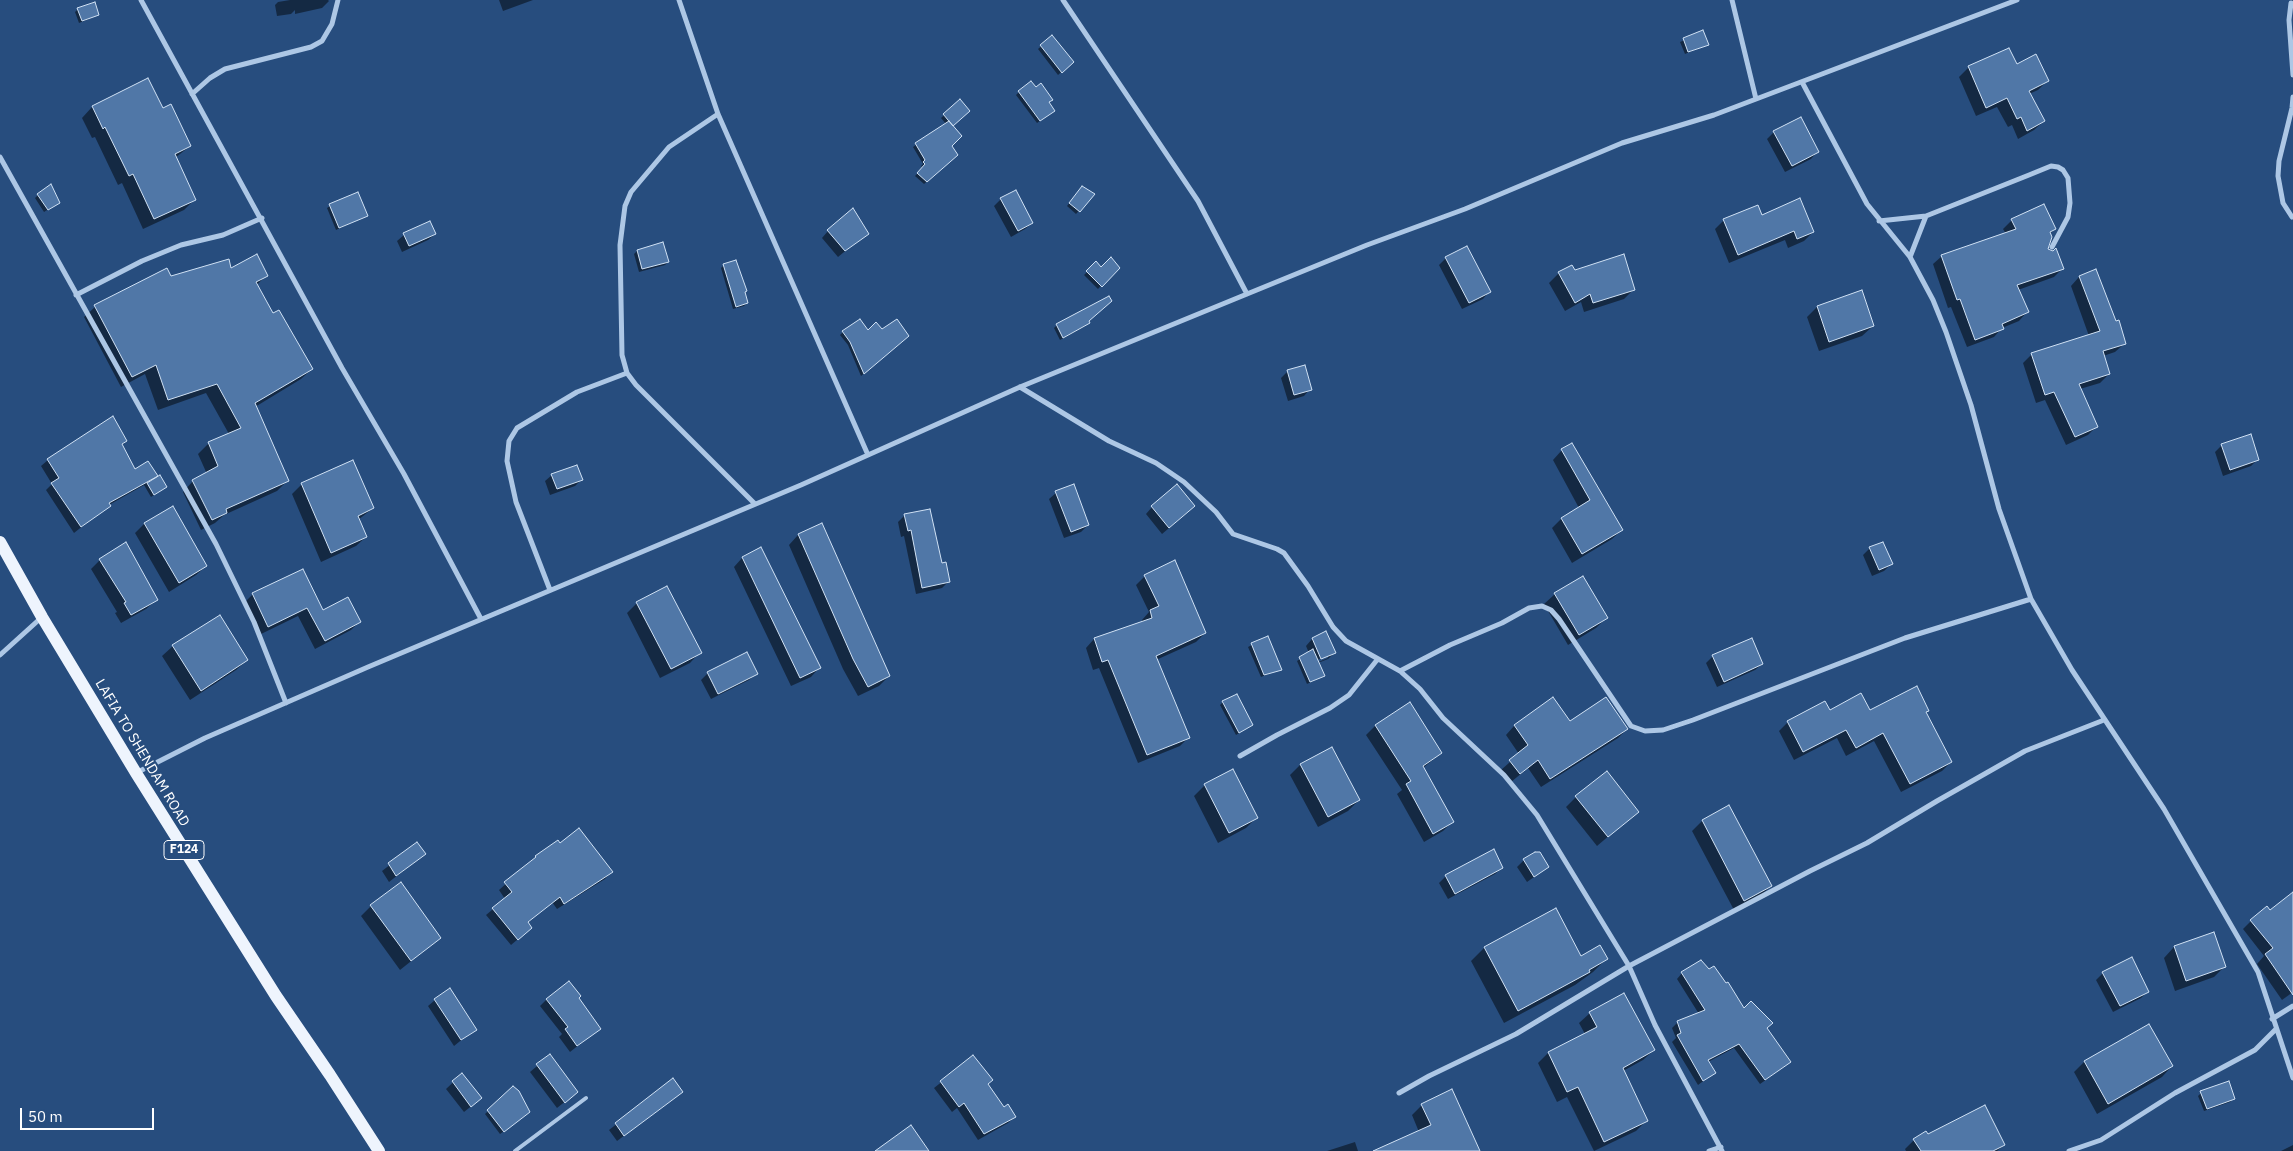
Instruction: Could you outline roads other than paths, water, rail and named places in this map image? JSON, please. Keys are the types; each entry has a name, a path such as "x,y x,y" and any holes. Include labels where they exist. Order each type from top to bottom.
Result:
{"main road":[{"name":"LAFIA TO SHENDAM ROAD","path":"0,542 42,617 136,773 276,996 379,1151"}],"street":[{"path":"141,0 262,218 342,368 404,474 481,619"},
{"path":"192,94 210,78 225,69 311,47 322,41 332,24 338,0"},
{"path":"679,0 718,114 868,455"},
{"path":"1732,0 1756,99"},
{"path":"136,773 205,738 755,504 1020,387 1367,245 1464,210 1622,144 1714,115 2016,0"},
{"path":"2284,0 2292,3 2289,20 2293,75"},
{"path":"1065,1 1198,201 1247,294"},
{"path":"1802,82 1862,196 1879,221 1910,257 1933,300 1949,339 1971,405 1999,509 2031,599 2072,670 2164,809 2258,972 2293,1078"},
{"path":"2292,217 2283,203 2278,176 2279,161 2293,97"},
{"path":"718,114 670,147 631,192 625,206 620,245 622,355 627,372 636,385 755,504"},
{"path":"0,157 216,544 254,622 286,703"},
{"path":"1879,221 1926,216 2051,166 2058,167 2063,170 2068,178 2070,203 2068,217 2052,247"},
{"path":"1910,257 1926,216"},
{"path":"76,296 142,261 180,245 223,235 262,218"},
{"path":"550,590 516,502 507,461 509,441 517,428 578,392 627,372"},
{"path":"1020,387 1109,441 1156,463 1184,482 1211,507 1233,534 1284,553 1308,586 1333,627 1346,641 1377,660 1400,671 1420,689 1443,718 1504,775 1537,815 1629,966 1655,1025 1722,1149 1709,1151"},
{"path":"1400,671 1450,645 1502,624 1529,608 1542,606 1551,610 1559,619 1631,726 1645,731 1663,730 1905,638 2031,599"},
{"path":"0,655 42,617"},
{"path":"1240,756 1349,696 1377,660"},
{"path":"1399,1093 1429,1076 1516,1034 1629,966 1810,870 1867,843 1936,801 2025,751 2104,720"},
{"path":"2272,1019 2293,1006"},
{"path":"2070,1151 2101,1140 2175,1093 2255,1050 2276,1029"}],"lane":[{"path":"515,1151 586,1098"}]}
